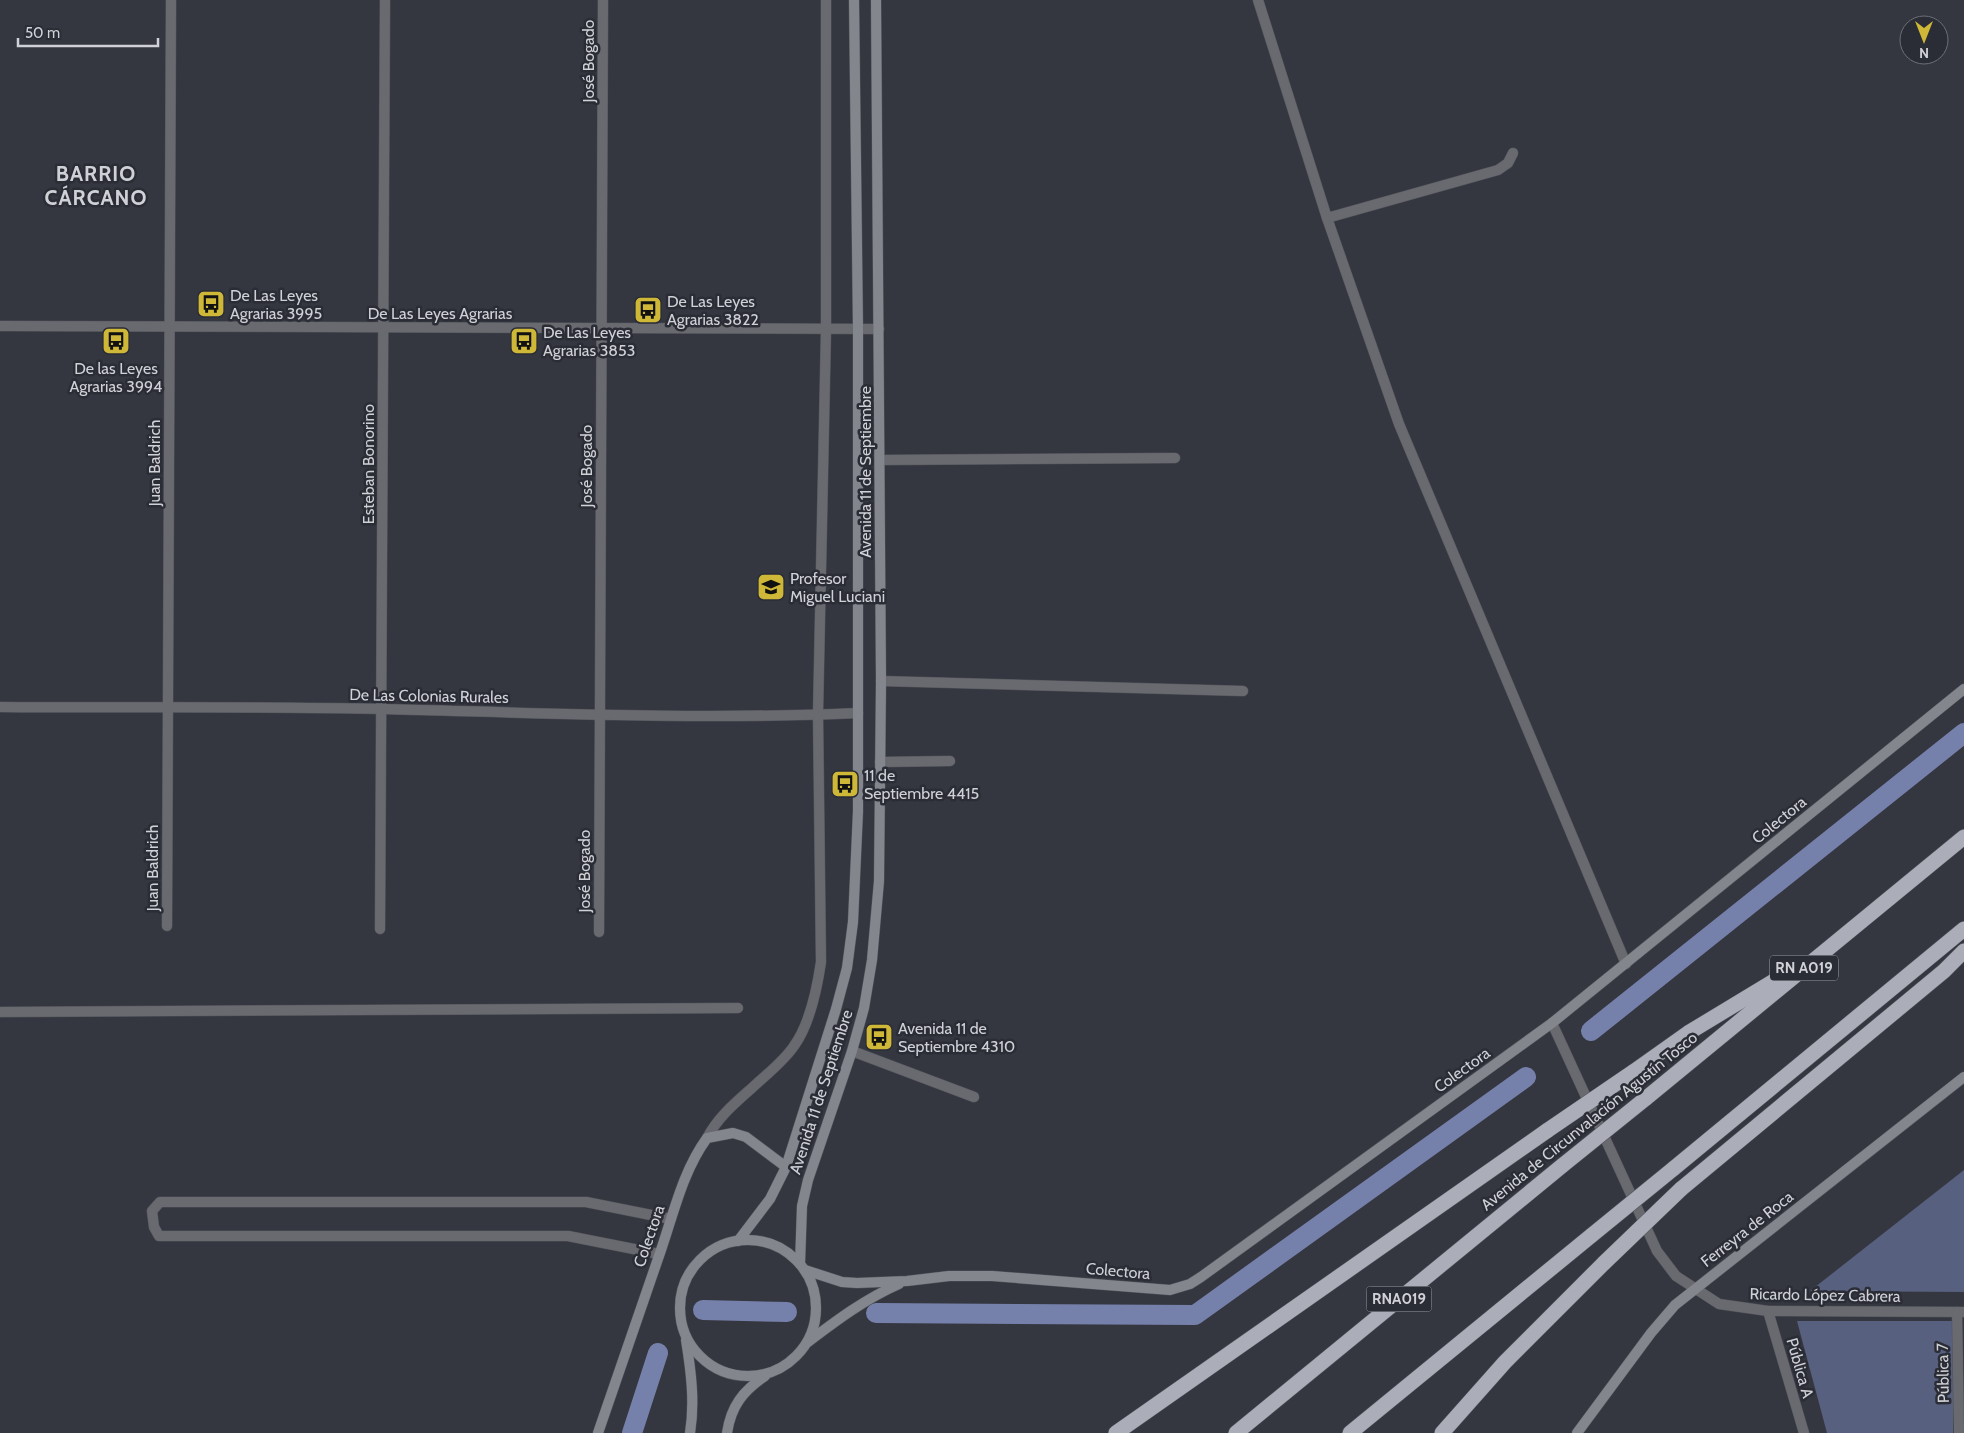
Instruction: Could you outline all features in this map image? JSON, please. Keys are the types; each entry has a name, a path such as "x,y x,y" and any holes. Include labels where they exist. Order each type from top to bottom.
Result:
{"highway":[{"name":"Avenida de Circunvalación Agustín Tosco","path":"1236,1433 1964,837"},
{"path":"1350,1433 1964,929"},
{"path":"1116,1433 1688,1033 1827,949"},
{"path":"1442,1433 1505,1362 1604,1263 1682,1189 1936,978 1964,951"}],"main road":[{"name":"Avenida 11 de Septiembre","path":"738,1241 770,1199 786,1167 836,1009 847,968 853,922 858,811 858,329 854,0"},
{"name":"Avenida 11 de Septiembre","path":"802,1267 802,1206 822,1135 852,1050 864,1008 876,923 879,881 881,681 876,0"},
{"name":"Colectora","path":"802,1267 834,1279 857,1283 907,1281 949,1276 992,1276 1170,1290 1190,1284 1201,1278 1552,1023 1964,689"},
{"name":"Ferreyra de Roca","path":"1577,1433 1651,1333 1675,1305 1964,1077"},
{"path":"707,1138 733,1133 746,1137 786,1167"},
{"name":"Colectora","path":"598,1433 691,1162 707,1138"},
{"path":"690,1433 692,1376 680,1314 682,1289 688,1275 709,1252 723,1245 749,1240 772,1244 792,1256 810,1278 816,1305 814,1325 806,1344 791,1361 753,1384 737,1400 732,1410 727,1433"},
{"name":"Colectora","path":"806,1344 876,1294 907,1281"},
{"path":"685,1334 697,1354 715,1368 748,1376 771,1372"}],"street":[{"name":"Juan Baldrich","path":"166,926 171,0"},
{"name":"Esteban Bonorino","path":"380,929 385,0"},
{"name":"José Bogado","path":"599,932 603,0"},
{"path":"707,1138 715,1123 775,1067 795,1045 809,1016 818,984 821,962 818,714 826,329 826,0"},
{"path":"1258,0 1327,218 1399,424 1626,964"},
{"path":"1327,218 1498,170 1508,163 1513,153"},
{"name":"De Las Leyes Agrarias","path":"0,326 879,329"},
{"path":"880,460 1175,458"},
{"path":"881,681 1243,691"},
{"name":"De Las Colonias Rurales","path":"0,707 381,709 600,715 818,714 858,712"},
{"path":"880,762 950,761"},
{"path":"0,1012 738,1008"},
{"name":"Ricardo López Cabrera","path":"1552,1023 1657,1251 1676,1276 1694,1289 1720,1304 1768,1311 1961,1312"},
{"path":"852,1050 974,1097"},
{"path":"659,1254 568,1236 159,1236 154,1227 152,1211 160,1202 586,1202 671,1218"},
{"name":"Pública A","path":"1768,1311 1804,1433"},
{"name":"Pública 7","path":"1959,1433 1961,1312"}],"shaded area":[{"path":"1964,1170 1964,1292 1810,1291"},
{"path":"1797,1321 1953,1321 1953,1433 1827,1433"}],"waterway":[{"path":"1591,1031 1964,733"},
{"path":"876,1313 1195,1315 1526,1077"},
{"path":"703,1310 787,1312"},
{"path":"632,1433 658,1353"}],"place":[{"name":"De Las Leyes Agrarias 3995","path":"211,304"},
{"name":"De Las Leyes Agrarias 3822","path":"648,310"},
{"name":"De las Leyes Agrarias 3994","path":"116,341"},
{"name":"De Las Leyes Agrarias 3853","path":"524,341"},
{"name":"Profesor Miguel Luciani","path":"771,587"},
{"name":"11 de Septiembre 4415","path":"845,784"},
{"name":"Avenida 11 de Septiembre 4310","path":"879,1037"}],"district":[{"name":"BARRIO CÁRCANO","path":"96,185"}]}
